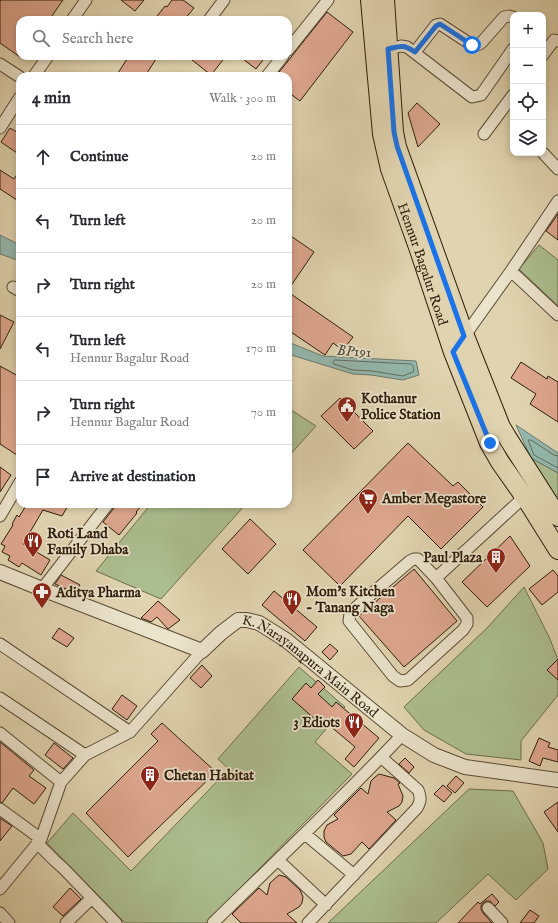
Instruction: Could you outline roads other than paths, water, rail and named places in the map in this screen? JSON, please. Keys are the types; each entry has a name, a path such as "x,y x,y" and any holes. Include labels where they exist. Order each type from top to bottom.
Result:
{"main road":[{"name":"Hennur Bagalur Road","path":"370,0 381,50 397,146 464,336 507,437 558,517"},
{"name":"Hennur Bagalur Road","path":"385,0 381,50 382,134 390,169 453,352 490,443 558,550"}],"street":[{"path":"75,16 86,0"},
{"path":"212,16 224,0"},
{"path":"292,45 328,0"},
{"path":"415,52 436,26 440,24 475,46 479,45 504,17 510,16"},
{"path":"546,51 554,40 558,41"},
{"path":"381,50 401,46 407,47 472,97 481,95 510,53"},
{"path":"37,72 45,60"},
{"path":"270,72 280,60"},
{"path":"0,64 16,74"},
{"path":"484,134 510,99"},
{"path":"0,128 16,103"},
{"path":"546,156 558,169"},
{"path":"453,352 512,271 558,201"},
{"path":"512,271 558,315"},
{"path":"0,516 16,489"},
{"path":"436,578 524,497"},
{"path":"42,589 105,508"},
{"path":"414,558 418,559 436,578 467,618 467,624 463,630 408,680 400,681 394,676 349,621 350,614 414,558"},
{"path":"0,572 202,651 130,732 86,755 61,782 39,841 0,889"},
{"name":"K. Narayanapura Main Road","path":"202,651 221,633 238,620 247,620 259,623 286,640 402,735 434,755 465,767 558,780"},
{"path":"0,644 130,732"},
{"path":"0,698 86,755"},
{"path":"0,733 61,782"},
{"path":"213,923 305,834 402,735"},
{"path":"308,923 354,876 419,804 420,794 418,790 381,757"},
{"path":"0,809 39,841 54,860 116,923"},
{"path":"305,834 354,876"},
{"path":"278,860 326,905"},
{"path":"66,923 92,898"},
{"path":"488,908 502,923"},
{"path":"0,913 9,923"}],"water":[{"path":"0,235 16,243 16,260 0,254"},
{"path":"292,344 323,356 416,361 419,375 403,380 353,374 292,355"},
{"path":"516,425 558,453 558,473 531,458"}],"place":[{"name":"Kothanur Police Station","path":"347,423"},
{"name":"Amber Megastore","path":"368,515"},
{"name":"Roti Land Family Dhaba","path":"33,558"},
{"name":"Paul Plaza","path":"496,574"},
{"name":"Aditya Pharma","path":"42,609"},
{"name":"Mom's Kitchen - Tanang Naga","path":"292,616"},
{"name":"3 Ediots","path":"354,739"},
{"name":"Chetan Habitat","path":"150,792"}],"water label":[{"name":"BP191","path":"354,351"}]}
